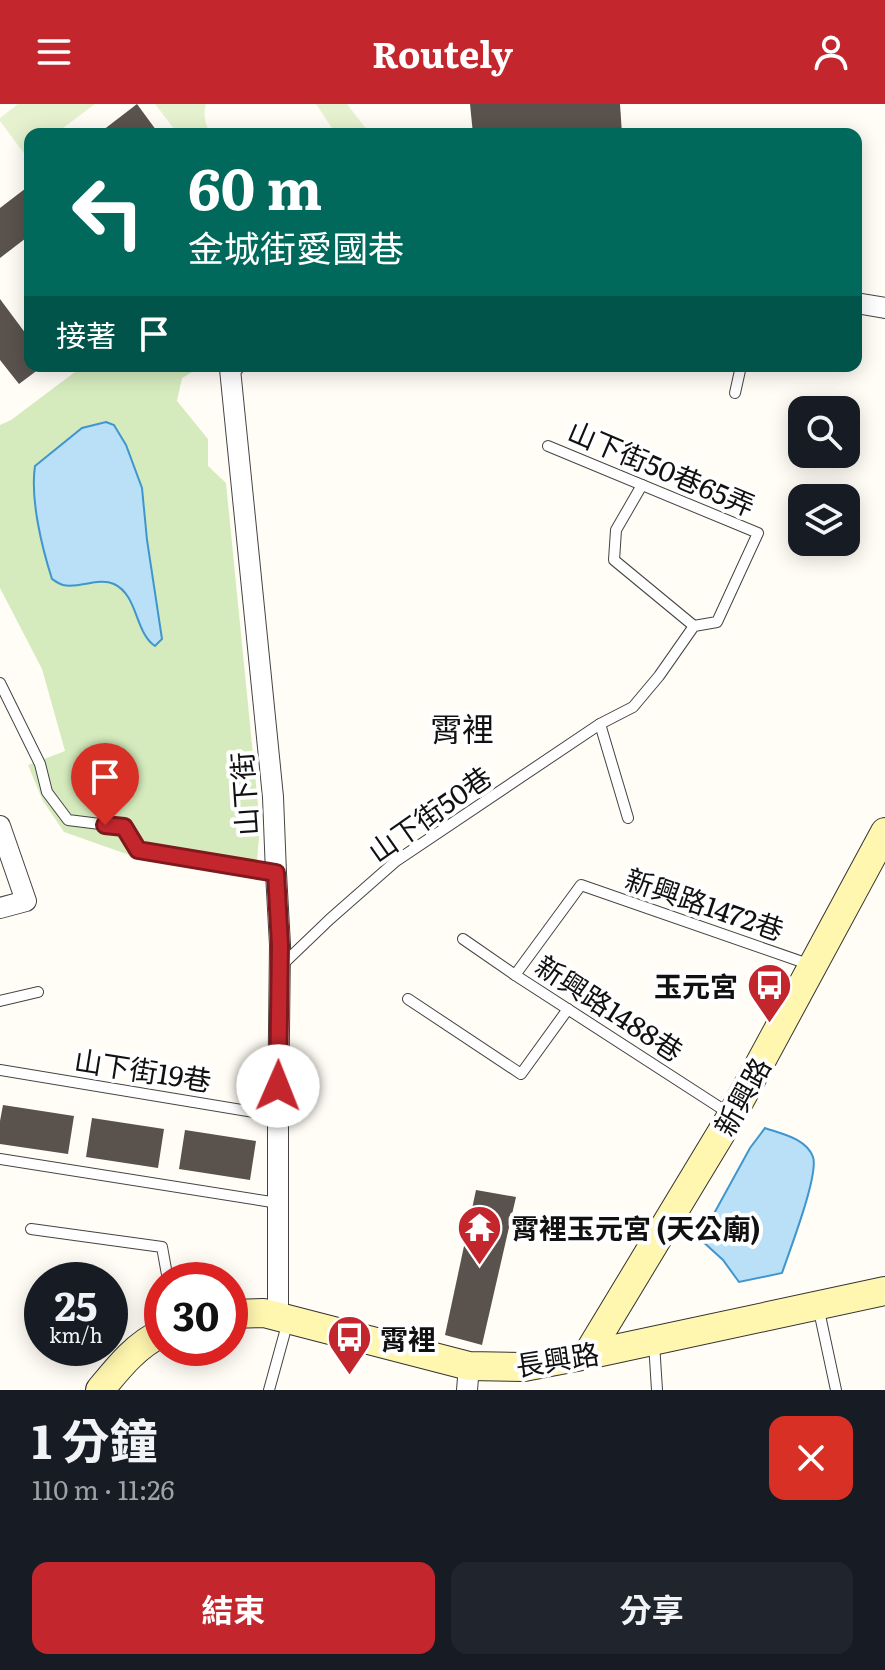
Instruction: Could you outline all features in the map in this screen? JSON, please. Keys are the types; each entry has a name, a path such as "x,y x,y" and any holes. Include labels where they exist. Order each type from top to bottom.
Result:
{"main road":[{"name":"新興路","path":"587,1355 732,1115 885,832"},
{"name":"長興路","path":"248,1313 264,1313 283,1318 468,1378 885,1291"},
{"path":"100,1390 128,1357 144,1344"}],"street":[{"path":"862,304 885,308"},
{"name":"山下街","path":"230,372 273,797 280,967 278,1203 283,1318"},
{"path":"0,826 26,901 0,908"}],"lane":[{"path":"735,393 740,372"},
{"name":"山下街50巷65弄","path":"548,446 758,533"},
{"path":"642,485 616,530 614,560 694,626"},
{"name":"山下街50巷","path":"280,967 396,861 600,724 633,707 694,626 717,622 758,533"},
{"path":"0,683 40,764 47,792 68,820 124,827 138,850 276,873"},
{"path":"600,724 628,818"},
{"name":"新興路1472巷","path":"515,975 581,885 813,966"},
{"name":"新興路1488巷","path":"463,939 732,1115"},
{"path":"0,1001 38,992"},
{"path":"408,999 521,1074 568,1009"},
{"name":"山下街19巷","path":"0,1070 278,1116"},
{"path":"0,1159 278,1203"},
{"path":"31,1229 162,1247 165,1262"},
{"path":"818,1305 836,1390"},
{"path":"269,1390 283,1318"},
{"path":"654,1341 657,1390"}],"green space":[{"path":"18,104 95,104 63,128 24,128 24,153 0,118"},
{"path":"155,104 206,104 208,128 173,128"},
{"path":"316,104 347,104 365,128 332,128"},
{"path":"75,372 192,372 182,378 177,401 208,439 208,466 226,483 260,825 256,873 135,857 64,832 43,801 28,765 65,751 42,669 0,588 0,425"}],"water":[{"path":"106,422 114,425 126,445 142,488 162,639 155,646 148,640 122,589 108,582 69,586 52,579 41,538 34,493 35,466 82,428"},
{"path":"765,1128 805,1145 813,1157 812,1180 782,1273 739,1282 723,1260 700,1239 750,1148"}],"building":[{"path":"137,104 155,128 106,128"},
{"path":"470,104 620,104 622,128 472,128"},
{"path":"24,190 24,240 0,258 0,208"},
{"path":"0,299 24,331 24,372 35,372 19,384 0,360"},
{"path":"3,1105 74,1116 68,1154 0,1144"},
{"path":"92,1118 164,1129 158,1168 86,1157"},
{"path":"185,1130 256,1141 250,1180 179,1169"},
{"name":"霄裡玉元宮 (天公廟)","path":"476,1190 516,1197 482,1345 445,1335"}],"place":[{"name":"玉元宮","path":"769,1024"},
{"name":"霄裡玉元宮 (天公廟)","path":"480,1266"},
{"name":"霄裡","path":"349,1377"}],"district":[{"name":"霄裡","path":"462,727"}],"route":[{"path":"105,825 124,827 138,850 276,873 280,945 278,1086"}]}
